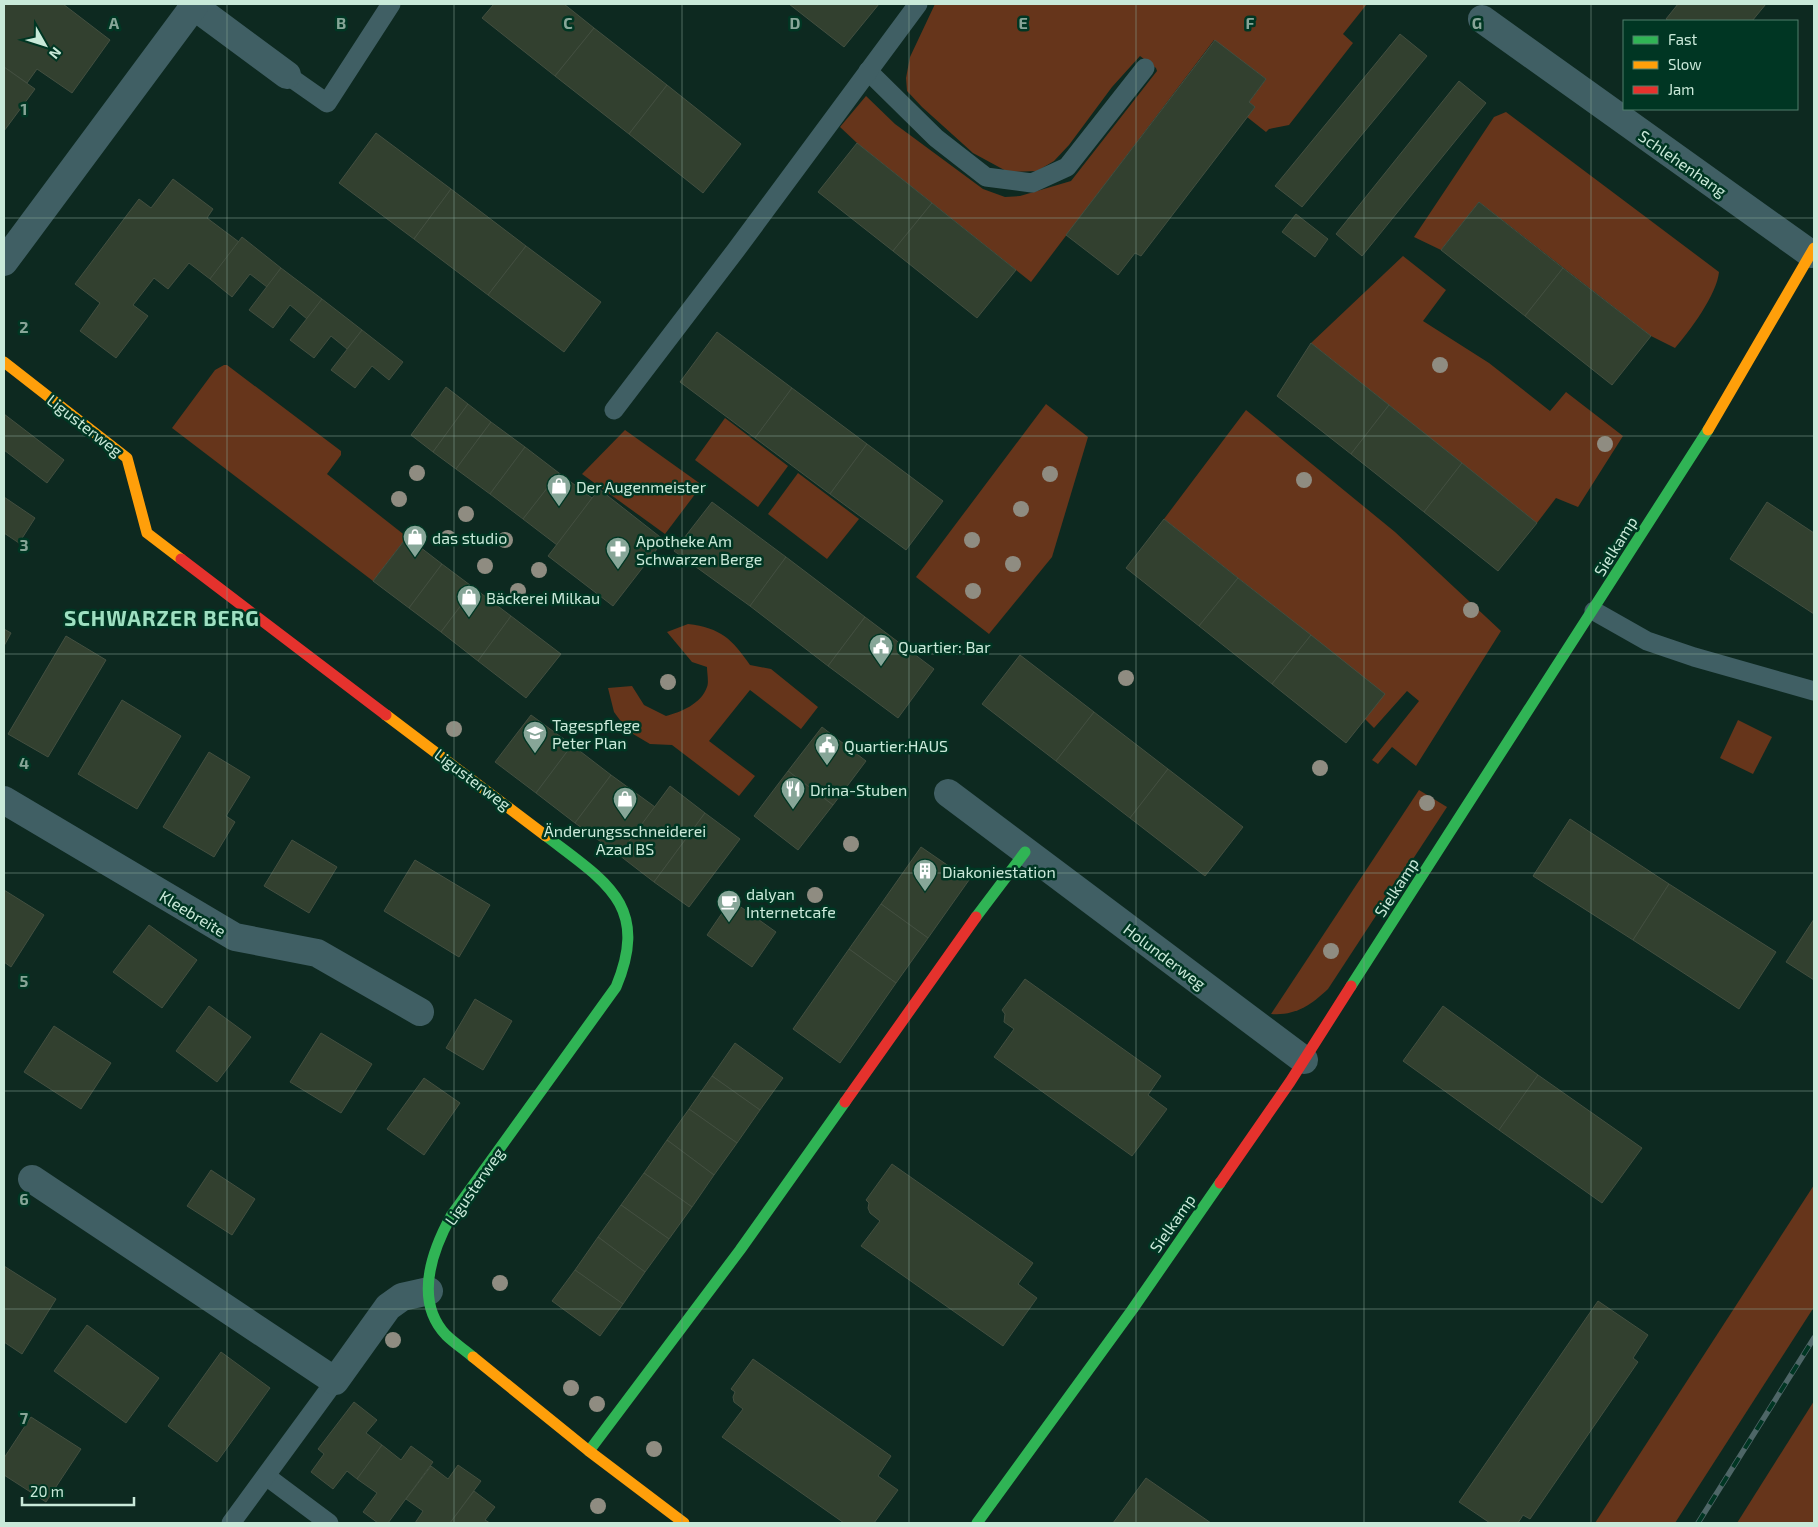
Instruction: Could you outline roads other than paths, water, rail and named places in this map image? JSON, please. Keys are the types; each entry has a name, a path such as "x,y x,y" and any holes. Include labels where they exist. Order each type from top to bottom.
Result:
{"street":[{"path":"4,262 192,5 286,74"},
{"name":"Schlehenhang","path":"1482,19 1813,251"},
{"name":"Sielkamp","path":"977,1523 1137,1302 1304,1060 1712,424 1813,251"},
{"name":"Ligusterweg","path":"4,362 127,458 147,534 580,862 603,882 621,904 629,949 616,987 451,1216 437,1241 429,1263 429,1291 432,1314 446,1335 589,1451 684,1523"},
{"name":"Holunderweg","path":"948,793 1304,1060"},
{"name":"Kleebreite","path":"4,800 235,937 316,953 420,1012"},
{"path":"589,1451 740,1250 992,892 1025,852"},
{"path":"32,1178 335,1381 388,1307 402,1297 429,1291"}],"lane":[{"path":"286,74 327,103 390,4"},
{"path":"614,410 742,242 918,4"},
{"path":"868,71 936,138 986,177 1032,183 1067,168 1145,68"},
{"path":"1594,610 1647,641 1694,657 1814,691"},
{"path":"231,1523 335,1381"},
{"path":"266,1476 329,1523"}],"railway":[{"path":"1698,1523 1814,1338"}],"place":[{"name":"Der Augenmeister","path":"559,507"},
{"name":"das studio","path":"415,558"},
{"name":"Apotheke Am Schwarzen Berge","path":"618,570"},
{"name":"Bäckerei Milkau","path":"469,618"},
{"name":"Quartier: Bar","path":"881,667"},
{"name":"Tagespflege Peter Plan","path":"535,754"},
{"name":"Quartier:HAUS","path":"827,766"},
{"name":"Drina-Stuben","path":"793,810"},
{"name":"Änderungsschneiderei Azad BS","path":"625,820"},
{"name":"Diakoniestation","path":"925,892"},
{"name":"dalyan Internetcafe","path":"729,923"}],"district":[{"name":"SCHWARZER BERG","path":"162,617"}]}
